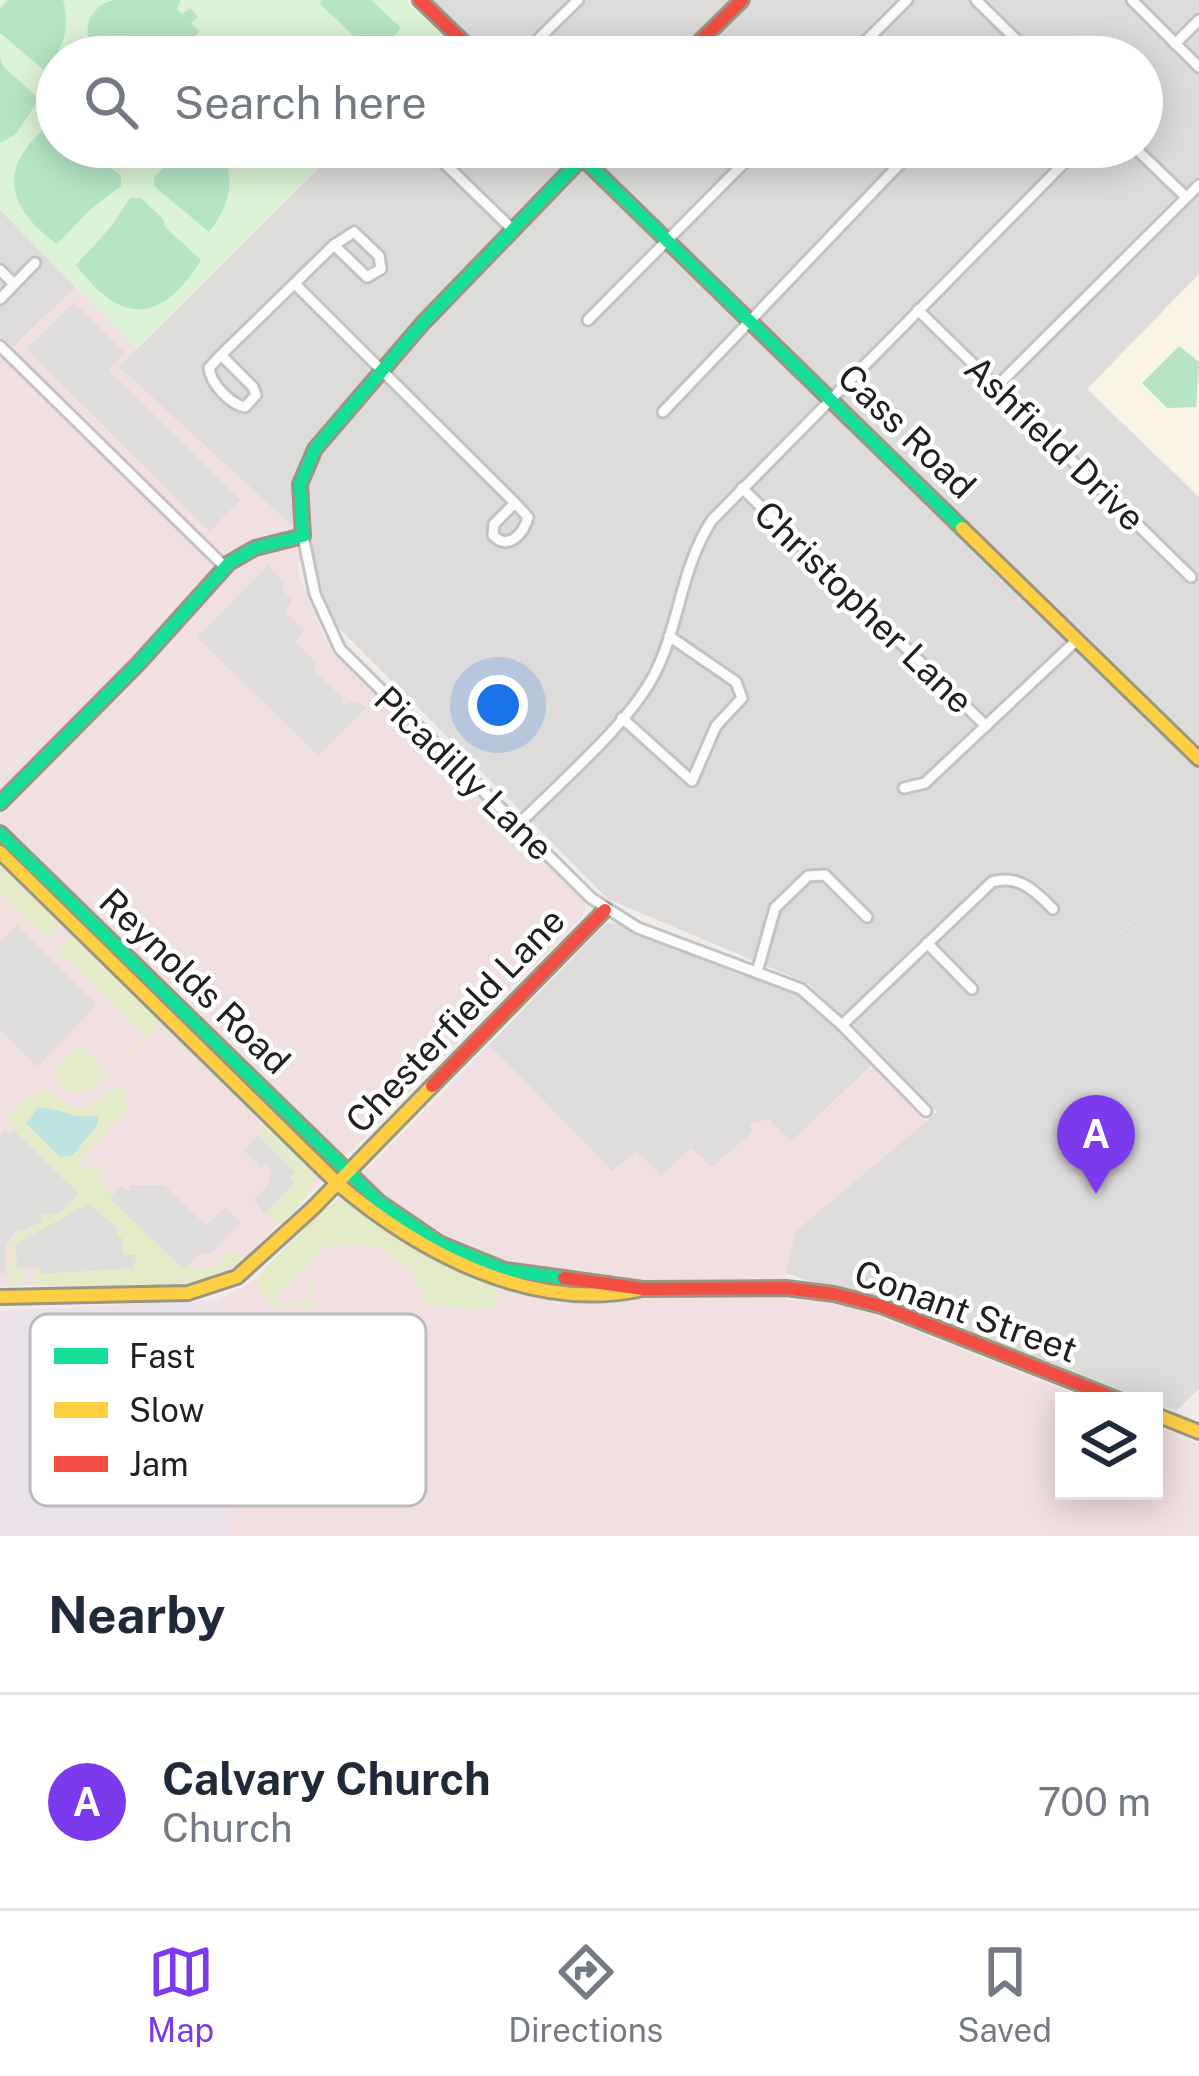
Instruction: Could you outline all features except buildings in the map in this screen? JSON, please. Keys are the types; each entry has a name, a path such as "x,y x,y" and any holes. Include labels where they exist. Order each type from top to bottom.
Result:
{"street":[{"path":"420,0 457,36"},
{"path":"541,36 578,0"},
{"path":"705,36 742,0"},
{"path":"871,36 907,0"},
{"path":"976,0 1013,36"},
{"path":"1132,0 1199,67"},
{"path":"1175,44 1199,20"},
{"path":"449,168 512,230"},
{"path":"0,802 138,664 225,567 255,548 304,536 298,497 307,463 380,370 572,168"},
{"name":"Cass Road","path":"593,168 1199,759"},
{"path":"588,320 739,168"},
{"path":"663,412 807,266 836,227 895,168"},
{"path":"518,825 622,718 653,677 692,555 712,520 1059,168"},
{"path":"1156,168 1186,197"},
{"path":"997,386 1199,185"},
{"path":"221,355 253,387 256,395 245,407 236,405 211,380 209,368 221,355 334,245 354,232 379,256 381,269 367,277 334,245"},
{"path":"0,298 35,263"},
{"path":"0,270 14,284"},
{"path":"295,284 380,370 514,503 528,517 526,526 507,543 497,541 494,524 514,503"},
{"name":"Ashfield Drive","path":"918,310 1191,577"},
{"path":"0,346 225,567"},
{"name":"Christopher Lane","path":"742,488 986,726"},
{"name":"Picadilly Lane","path":"304,536 315,594 340,649 605,910 672,942 807,992 926,1112"},
{"path":"622,718 692,781 716,726 742,698 741,688 669,636"},
{"path":"904,788 925,784 1076,640"},
{"name":"Reynolds Road","path":"0,833 348,1172"},
{"name":"Reynolds Road","path":"0,852 337,1183"},
{"path":"757,972 775,908 808,876 824,875 867,917"},
{"path":"842,1024 986,886 1001,879 1020,881 1053,909"},
{"name":"Chesterfield Lane","path":"0,1298 207,1290 249,1270 605,910"},
{"path":"927,943 973,989"},
{"name":"Conant Street","path":"348,1172 413,1228 482,1263 529,1276 643,1289 786,1288 864,1300 1099,1392"},
{"name":"Conant Street","path":"337,1183 375,1216 420,1245 472,1270 535,1288 621,1294 643,1289"},
{"path":"1163,1418 1199,1432"}],"shaded area":[{"path":"433,0 1199,0 1199,966 1142,912 937,1112 809,984 608,899 334,623 303,536 119,367 319,168 1163,168 1163,36 451,36 459,28"},
{"path":"0,210 75,287 13,348 0,335"},
{"path":"1199,274 1199,497 1087,389"},
{"path":"75,287 137,349 119,367 303,536 298,573 325,640 580,894 586,906 581,918 242,1261 224,1273 187,1283 0,1286 0,335 13,347"},
{"path":"74,302 125,353 109,370 240,500 210,531 27,349"},
{"path":"268,565 285,582 282,588 292,601 286,612 304,631 295,642 317,664 313,669 345,700 341,707 349,701 366,708 318,756 197,637"},
{"path":"1143,912 1199,966 1199,1389 1176,1411 1163,1406 1163,1392 1122,1392 786,1273 796,1231 937,1112"},
{"path":"606,923 807,996 874,1063 791,1142 750,1125 753,1132 712,1167 661,1176 612,1171 489,1045"},
{"path":"17,925 97,1005 37,1067 0,1030 0,943"},
{"path":"489,1045 612,1171 637,1151 661,1176 691,1148 712,1167 753,1132 750,1124 768,1119 791,1142 873,1065 926,1121 796,1231 786,1273 786,1300 828,1302 865,1311 1068,1392 1055,1392 1055,1500 1163,1500 1163,1429 1199,1444 1199,1536 229,1536 228,1506 426,1506 426,1314 219,1314 218,1300 261,1277"},
{"path":"5,1130 10,1135 14,1131 79,1194 60,1213 40,1215 42,1221 24,1231 18,1228 6,1246 6,1273 0,1273 0,1135"},
{"path":"258,1135 295,1172 290,1177 295,1182 264,1215 254,1200 267,1186 272,1171 265,1164 261,1168 243,1150"},
{"path":"129,1185 164,1185 206,1225 225,1207 241,1223 211,1254 200,1253 184,1270 110,1198 121,1186 129,1191"},
{"path":"89,1203 117,1229 123,1255 137,1255 133,1268 40,1274 39,1268 17,1269 16,1244"},
{"path":"992,1215 1147,1273 1112,1365 957,1307"},
{"path":"218,1300 219,1314 30,1314 30,1506 228,1506 229,1536 0,1536 0,1311"}],"green space":[{"path":"0,0 404,0 442,36 36,36 36,168 319,168 137,349 0,210"},
{"path":"8,0 63,0 64,36 36,36 36,63 0,33 0,8"},
{"path":"181,0 177,9 182,14 190,8 198,16 191,23 199,31 195,36 88,36 88,23 104,4"},
{"path":"371,0 401,28 394,36 354,36 319,3"},
{"path":"0,57 3,66 36,96 36,104 16,134 0,143"},
{"path":"36,137 36,168 111,168 121,175 121,186 57,244 25,213 17,197 14,182 25,151"},
{"path":"163,168 227,168 229,191 209,232 154,186 154,177"},
{"path":"130,198 141,198 201,260 171,296 141,309 109,299 76,265"},
{"path":"1179,346 1199,362 1196,407 1167,408 1142,383"},
{"path":"0,862 56,917 59,926 48,940 0,894"},
{"path":"71,937 159,1019 152,1034 123,1060 145,1036 57,949"},
{"path":"80,1045 110,1073 96,1087 75,1094 54,1078 56,1067"},
{"path":"119,1085 132,1106 77,1164 93,1170 106,1165 101,1170 101,1182 107,1182 103,1188 115,1193 111,1197 183,1269 216,1265 231,1250 238,1251 242,1261 196,1280 144,1286 39,1286 36,1268 17,1269 23,1271 23,1283 8,1285 7,1266 16,1237 36,1217 79,1194 4,1120 29,1094 34,1098 38,1086 78,1107"},
{"path":"266,1118 314,1169 309,1192 281,1224 264,1215 295,1183 290,1177 294,1172 258,1135"},
{"path":"338,1201 492,1284 498,1305 472,1309 421,1305 421,1289 413,1288 413,1270 373,1245 328,1245 276,1296 281,1306 291,1301 296,1306 312,1290 308,1284 314,1280 314,1291 308,1298 313,1307 273,1307 258,1287 259,1275 324,1209"}],"water":[{"path":"38,1108 98,1115 98,1124 73,1155 60,1157 26,1123"}],"traffic: fast":[{"path":"0,803 138,664 229,563 255,548 303,536 300,484 315,449 422,324 573,168"},
{"path":"593,168 962,528"},
{"path":"0,833 379,1202 439,1243 505,1270 564,1278"}],"traffic: slow":[{"path":"962,528 1199,759"},
{"path":"0,852 337,1183 402,1232 439,1253 516,1284 597,1295 638,1290"},
{"path":"0,1297 188,1293 237,1277 313,1208 432,1086"},
{"path":"1163,1418 1199,1432"}],"traffic: jam":[{"path":"420,0 457,36"},
{"path":"705,36 742,0"},
{"path":"432,1086 605,910"},
{"path":"564,1278 643,1289 786,1288 834,1294 881,1306 1099,1392"}],"place":[{"name":"Calvary Church","path":"1096,1194"}]}
